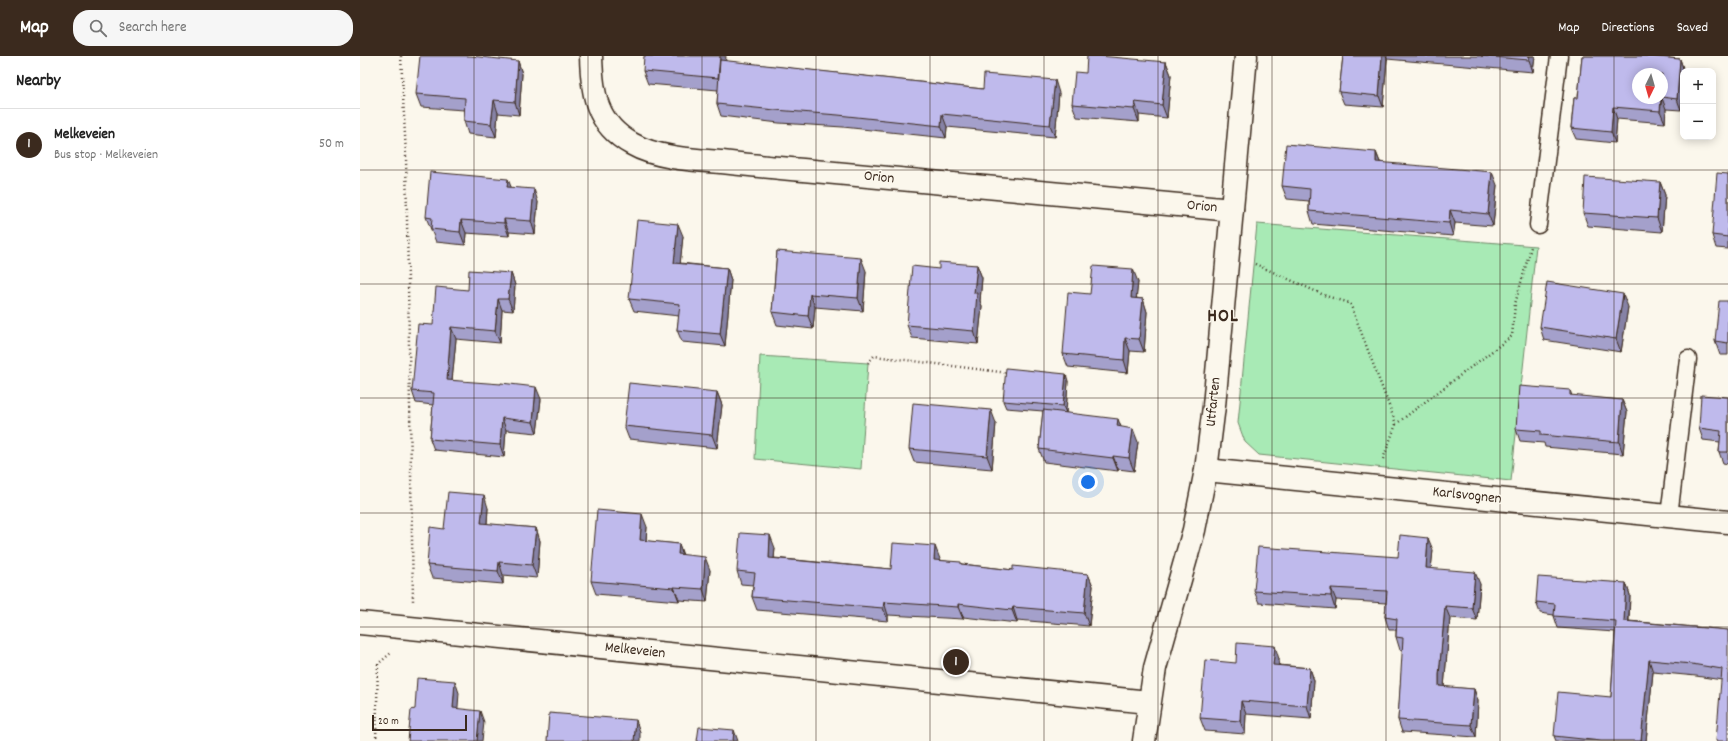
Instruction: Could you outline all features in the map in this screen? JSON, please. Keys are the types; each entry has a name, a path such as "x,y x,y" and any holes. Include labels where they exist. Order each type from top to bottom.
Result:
{"street":[{"name":"Orion","path":"591,56 591,79 596,103 605,122 633,145 654,152 689,159 1058,195 1232,210"},
{"name":"Utfarten","path":"1144,741 1155,668 1194,530 1206,470 1214,406 1246,56"},
{"name":"Karlsvognen","path":"1206,470 1728,522"},
{"name":"Melkeveien","path":"360,623 1149,702"}],"lane":[{"path":"1538,225 1559,56"},
{"path":"1669,516 1688,359"}],"path":[{"path":"376,741 378,664 387,657 413,629 406,156 401,56"},
{"path":"1380,488 1383,455 1396,424 1512,336 1515,304 1538,225"},
{"path":"1228,255 1259,265 1326,296 1350,303 1396,424"},
{"path":"868,363 874,356 1015,374"}],"green space":[{"path":"1257,224 1536,246 1511,481 1259,455 1245,442 1238,423"},
{"path":"760,356 868,363 861,469 755,459"}],"building":[{"path":"420,56 471,56 518,61 515,102 494,100 491,124 464,121 465,98 416,94"},
{"path":"644,56 720,56 718,78 643,71"},
{"path":"1087,56 1166,62 1162,105 1135,102 1134,109 1072,104 1075,72 1086,73"},
{"path":"1343,56 1382,56 1379,96 1339,92"},
{"path":"1481,56 1529,56 1529,60"},
{"path":"1582,56 1648,56 1680,59 1677,99 1668,98 1668,68 1632,68 1632,104 1661,104 1660,111 1613,107 1611,132 1571,128 1574,98 1578,98"},
{"path":"720,60 983,89 984,74 1055,80 1050,125 942,114 941,126 717,104"},
{"path":"1286,144 1376,152 1376,162 1492,172 1488,214 1450,210 1449,223 1309,211 1310,189 1282,186"},
{"path":"430,172 508,179 507,187 534,189 531,221 504,219 504,223 461,220 460,232 431,229 432,218 426,217"},
{"path":"1717,173 1728,174 1728,237 1712,235"},
{"path":"1585,177 1660,182 1657,218 1583,213"},
{"path":"637,220 678,224 674,263 727,268 720,334 677,330 680,304 629,299"},
{"path":"777,251 861,258 858,298 810,294 808,316 772,312"},
{"path":"939,262 977,265 974,293 977,293 974,331 907,325 912,266 939,269"},
{"path":"1093,266 1133,269 1131,298 1143,299 1139,339 1125,338 1124,360 1063,354 1068,292 1090,294"},
{"path":"469,270 511,273 508,299 498,299 495,331 451,327 447,380 501,383 536,387 533,422 502,418 500,445 430,439 434,393 412,391 418,324 433,325 436,287 468,290"},
{"path":"1547,282 1623,294 1616,339 1540,327"},
{"path":"1719,301 1728,301 1728,343 1715,341"},
{"path":"1006,368 1066,374 1063,406 1003,401"},
{"path":"629,383 717,392 712,435 624,426"},
{"path":"1519,386 1570,390 1570,395 1622,400 1619,442 1541,435 1541,431 1516,429"},
{"path":"1701,395 1728,397 1728,452 1719,452 1721,431 1699,428"},
{"path":"913,403 991,410 987,456 909,449"},
{"path":"1043,410 1118,419 1117,426 1133,429 1129,458 1113,456 1113,458 1039,449"},
{"path":"448,492 484,495 481,523 536,528 532,565 499,562 498,571 427,565 430,527 444,529"},
{"path":"597,510 642,514 640,540 679,544 678,554 705,557 703,589 591,581"},
{"path":"740,533 770,535 769,558 891,569 893,543 935,546 934,560 961,562 961,564 1013,570 1013,566 1088,574 1084,613 1013,607 1012,610 958,604 958,607 884,602 883,608 752,597 755,573 737,571"},
{"path":"1400,535 1428,538 1426,568 1475,572 1472,608 1445,606 1439,675 1439,686 1474,689 1471,725 1398,720 1403,638 1396,637 1397,619 1385,617 1387,591 1331,588 1331,596 1254,591 1258,547 1398,557"},
{"path":"1538,577 1626,583 1624,621 1728,630 1728,741 1716,741 1722,669 1692,664 1649,660 1641,741 1601,741 1554,736 1558,692 1611,697 1616,621 1554,616 1555,604 1536,602"},
{"path":"1237,643 1275,646 1273,665 1310,668 1307,706 1241,701 1240,721 1200,718 1205,660 1236,663"},
{"path":"417,678 455,681 453,708 480,711 477,741 408,741 411,710 415,709"},
{"path":"549,713 636,720 634,741 547,741"},
{"path":"699,727 734,730 733,741 697,741"}],"place":[{"name":"Melkeveien","path":"956,662"}],"district":[{"name":"HOL","path":"1223,317"}]}
